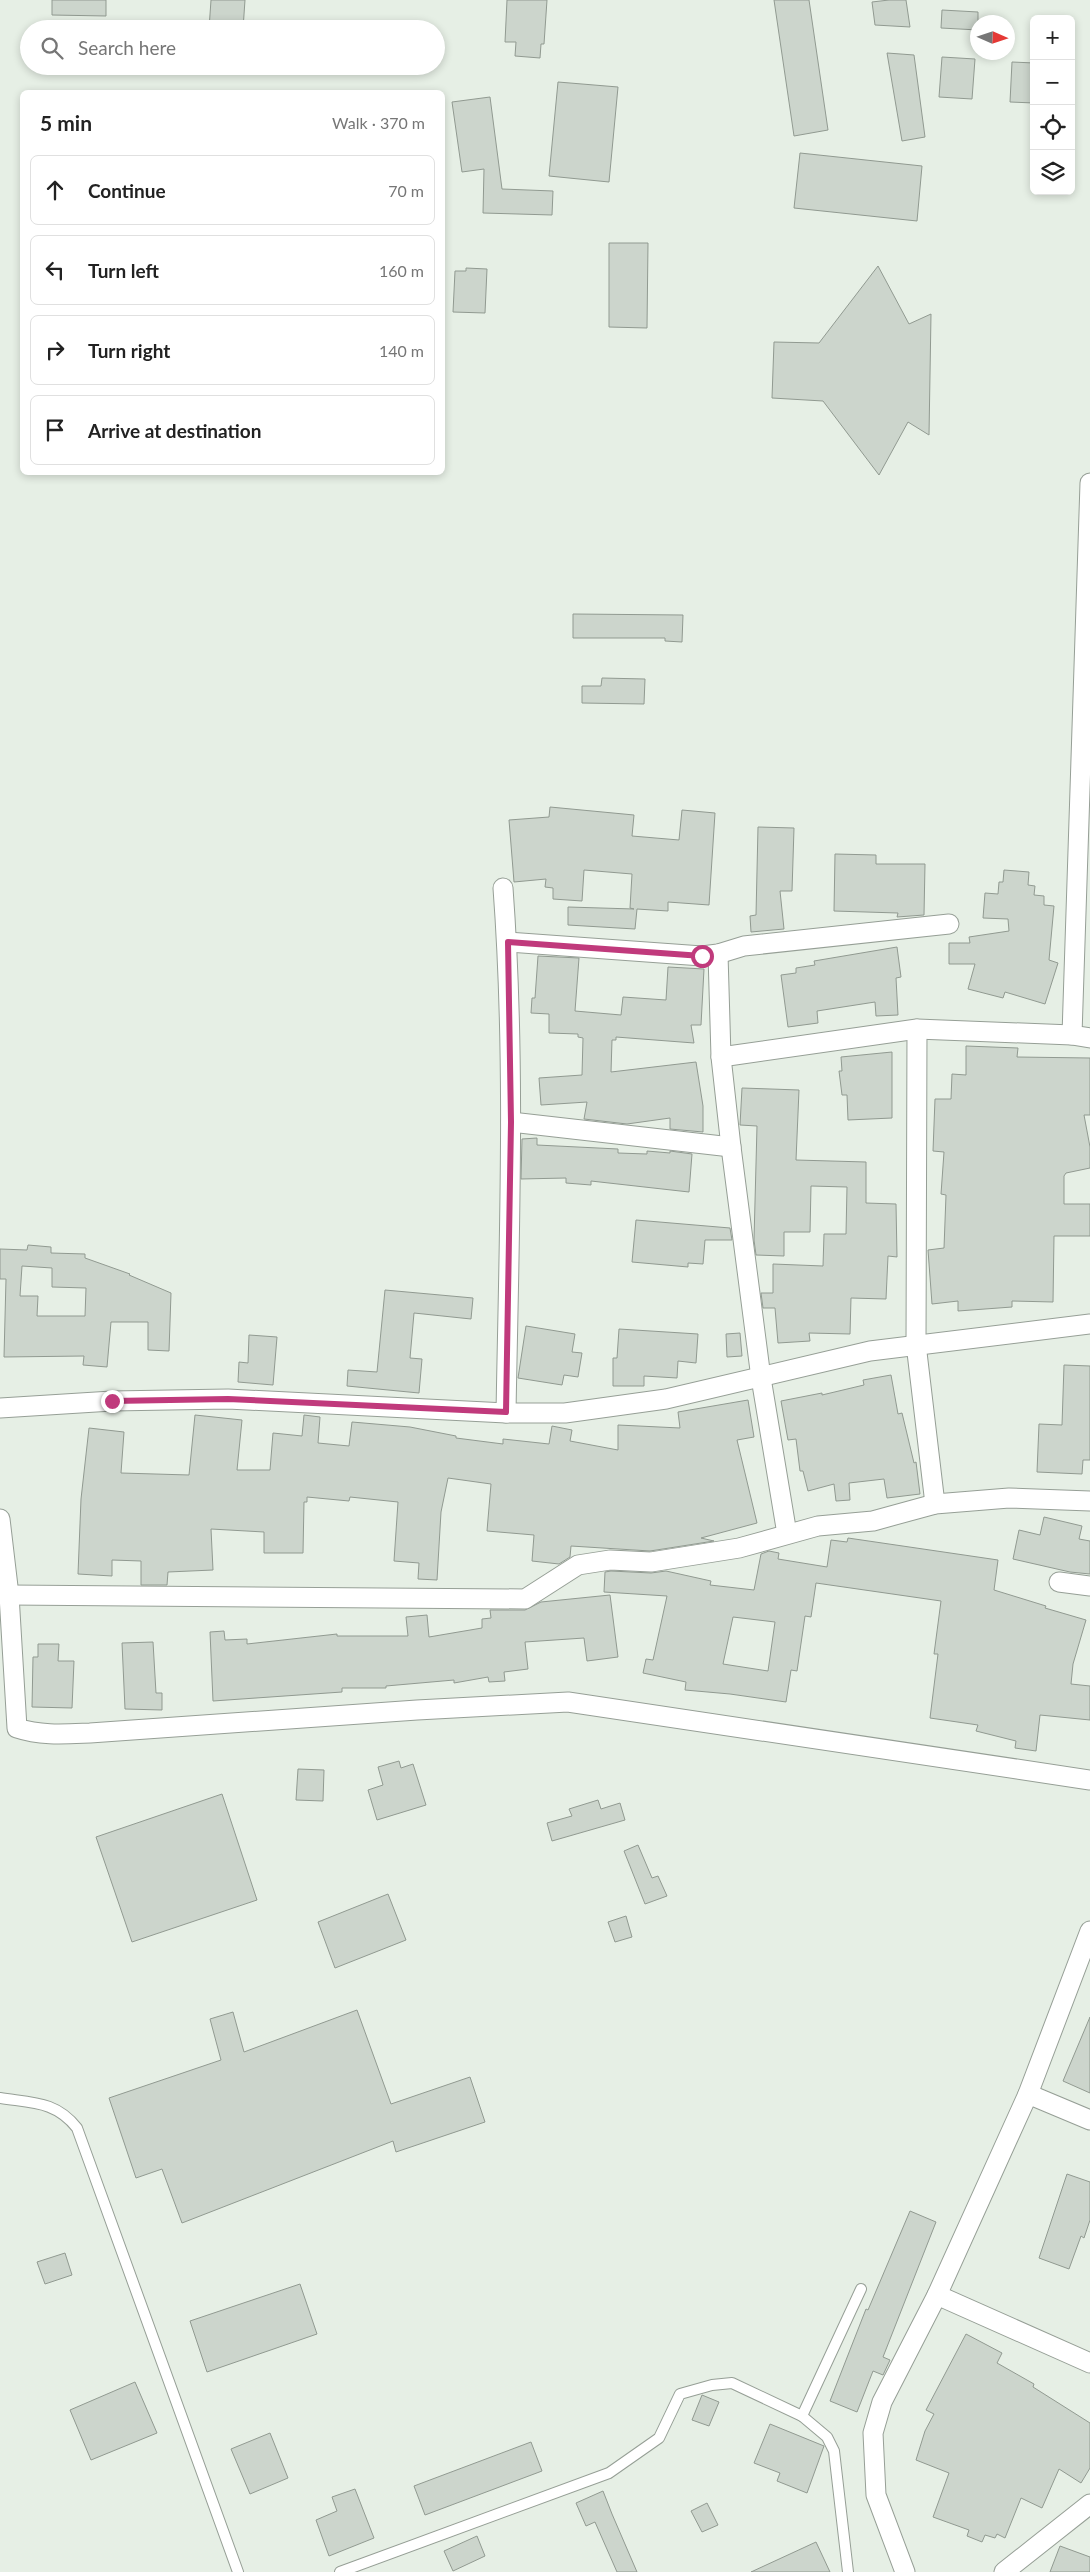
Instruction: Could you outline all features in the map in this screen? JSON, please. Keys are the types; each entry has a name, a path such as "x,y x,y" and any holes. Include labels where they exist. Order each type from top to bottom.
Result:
{"street":[{"path":"721,1057 917,1029 1081,1037 1090,483"},
{"path":"503,888 508,942 511,1122 506,1412"},
{"path":"508,942 702,956 718,954 744,946 949,924"},
{"path":"718,954 721,1057 731,1147 761,1378 788,1534"},
{"path":"917,1029 916,1344 935,1504"},
{"path":"511,1122 731,1147"},
{"path":"0,1408 112,1401 228,1399 506,1412 565,1412 666,1399 870,1351 1090,1324"},
{"path":"8,1595 525,1599 578,1565 610,1560 651,1562 739,1548 818,1526 873,1520 935,1504 1009,1498 1090,1501"},
{"path":"0,1519 8,1595 17,1728 30,1732 46,1735 90,1733 407,1710 568,1702 1090,1780"},
{"path":"1059,1582 1090,1586"},
{"path":"905,2572 876,2495 873,2433 882,2402 937,2295 1028,2094 1090,1931"},
{"path":"1028,2094 1090,2120"},
{"path":"937,2295 1090,2363"},
{"path":"1004,2572 1090,2504"}],"lane":[{"path":"0,2098 51,2106 66,2114 77,2128 238,2572"},
{"path":"802,2416 861,2289"},
{"path":"340,2572 609,2473 659,2438 680,2394 712,2385 732,2382 802,2416 827,2437 834,2451 848,2572"}],"building":[{"path":"52,0 106,0 106,16 52,15"},
{"path":"211,0 245,0 244,20 210,20"},
{"path":"507,0 547,0 544,44 541,44 540,58 515,56 516,42 505,42"},
{"path":"774,0 809,0 828,130 794,136"},
{"path":"906,0 910,27 875,25 872,2"},
{"path":"942,10 978,12 978,15 970,15 970,30 941,28"},
{"path":"887,53 914,55 925,137 902,141"},
{"path":"942,57 975,60 972,99 939,97"},
{"path":"1012,62 1030,63 1030,103 1010,102"},
{"path":"558,82 618,87 609,182 549,176"},
{"path":"490,97 502,189 553,191 552,215 483,213 484,169 462,172 452,102"},
{"path":"800,153 922,166 917,221 794,208"},
{"path":"609,243 648,243 647,328 609,327"},
{"path":"878,266 909,324 931,314 929,435 908,422 879,475 823,401 772,398 774,342 819,343"},
{"path":"466,268 487,269 485,313 453,312 455,271 466,271"},
{"path":"573,614 683,615 682,642 665,641 665,638 573,638"},
{"path":"602,678 645,679 644,704 582,703 582,686 601,686"},
{"path":"550,807 634,815 632,836 679,840 682,810 715,813 709,905 668,902 668,911 637,909 635,929 568,925 568,907 634,909 630,908 632,874 584,870 582,901 553,899 553,888 545,887 546,879 514,882 509,820 549,817"},
{"path":"758,827 794,828 792,891 780,891 784,929 751,932 750,916 756,915"},
{"path":"835,854 876,855 876,864 925,864 924,915 897,917 898,913 834,911"},
{"path":"1004,870 1029,872 1028,885 1035,886 1034,895 1044,896 1044,905 1054,906 1049,960 1058,963 1045,1004 1005,992 1003,998 968,989 975,964 949,964 949,943 970,943 969,937 1009,931 1008,919 983,918 985,893 998,894 999,882 1003,882"},
{"path":"897,947 901,977 896,978 898,1015 876,1016 875,1002 817,1011 818,1023 788,1027 781,975 796,973 796,968 815,965 814,961"},
{"path":"538,956 579,958 575,1011 621,1015 623,997 666,1000 668,967 704,969 701,1025 691,1025 694,1043 616,1037 616,1040 612,1040 611,1072 696,1062 703,1106 703,1132 670,1129 670,1118 627,1124 584,1119 587,1102 541,1105 539,1078 582,1075 583,1038 578,1037 578,1034 549,1033 549,1014 531,1013 532,998 535,998"},
{"path":"966,1046 1018,1048 1017,1057 1090,1058 1090,1115 1084,1115 1090,1147 1090,1168 1066,1173 1064,1176 1064,1204 1090,1204 1090,1236 1054,1236 1053,1302 1012,1301 1012,1307 958,1311 958,1301 932,1304 928,1250 944,1248 946,1195 941,1194 944,1152 933,1151 935,1099 951,1099 952,1074 966,1075"},
{"path":"892,1052 892,1118 848,1120 847,1095 842,1095 839,1071 842,1071 841,1057"},
{"path":"742,1088 799,1090 796,1160 866,1162 866,1203 896,1204 897,1257 888,1256 886,1299 851,1298 850,1334 809,1333 810,1341 778,1343 775,1308 763,1308 761,1293 773,1293 773,1264 823,1266 824,1234 846,1234 847,1187 811,1186 810,1232 784,1232 784,1256 756,1255 754,1240 757,1126 740,1125"},
{"path":"537,1138 537,1145 618,1149 618,1153 647,1154 647,1151 670,1153 670,1151 692,1154 689,1192 591,1181 591,1185 566,1183 566,1178 521,1179 522,1139"},
{"path":"636,1220 730,1228 732,1240 705,1240 703,1264 688,1263 688,1267 632,1262"},
{"path":"28,1245 51,1247 51,1253 85,1254 85,1258 130,1274 171,1293 169,1351 148,1350 148,1322 111,1322 107,1367 83,1365 84,1356 4,1357 6,1279 0,1279 0,1249 27,1250","holes":["22,1266 52,1268 52,1287 86,1288 85,1316 37,1316 38,1296 20,1296"]},
{"path":"385,1290 473,1298 471,1319 414,1313 410,1358 422,1359 419,1393 347,1386 348,1370 377,1372"},
{"path":"526,1326 575,1334 572,1352 582,1353 578,1377 564,1375 562,1385 518,1378"},
{"path":"619,1329 698,1334 696,1363 678,1361 677,1378 644,1376 644,1386 613,1386 613,1358 617,1358"},
{"path":"740,1333 742,1356 727,1357 726,1334"},
{"path":"249,1335 277,1337 273,1385 238,1382 239,1362 248,1363"},
{"path":"1064,1365 1090,1366 1090,1460 1083,1460 1082,1474 1037,1472 1039,1424 1062,1425"},
{"path":"891,1375 898,1414 902,1413 914,1463 916,1462 920,1494 887,1498 884,1479 849,1483 850,1500 836,1501 834,1484 808,1491 803,1471 800,1471 796,1439 788,1440 781,1401 822,1393 822,1395 864,1385 863,1380"},
{"path":"748,1400 754,1437 737,1440 757,1523 701,1538 714,1541 650,1551 571,1546 570,1557 559,1564 532,1561 534,1535 487,1531 491,1484 448,1478 441,1512 437,1580 418,1579 419,1563 394,1561 398,1502 350,1497 349,1501 307,1497 307,1502 304,1502 303,1553 264,1553 264,1532 211,1529 213,1570 168,1572 167,1585 141,1585 141,1561 112,1560 112,1576 78,1574 81,1499 89,1428 124,1432 121,1473 189,1475 195,1415 242,1420 237,1470 270,1470 273,1433 302,1436 304,1415 320,1417 318,1443 349,1446 352,1422 410,1427 456,1436 456,1438 503,1444 503,1439 549,1444 552,1426 572,1430 570,1441 618,1450 618,1425 680,1428 678,1412"},
{"path":"1044,1517 1082,1526 1079,1539 1090,1541 1090,1574 1070,1572 1013,1559 1019,1530 1040,1535"},
{"path":"848,1538 998,1560 994,1590 1086,1620 1073,1664 1071,1684 1090,1686 1090,1720 1040,1715 1036,1751 1015,1748 1016,1741 976,1731 978,1725 930,1718 938,1654 934,1654 941,1601 816,1583 811,1617 805,1616 797,1671 791,1670 786,1702 685,1690 686,1682 643,1673 646,1659 653,1660 667,1596 604,1592 605,1572 611,1571 651,1573 666,1571 711,1581 710,1585 754,1590 761,1554 769,1551 779,1553 778,1559 827,1567 831,1540 847,1542","holes":["733,1617 775,1622 768,1671 723,1664"]},
{"path":"610,1595 618,1657 587,1661 584,1638 525,1642 528,1669 504,1672 505,1681 489,1682 488,1677 454,1683 454,1680 386,1686 386,1688 342,1688 342,1692 213,1701 210,1632 224,1631 225,1640 247,1639 247,1644 337,1634 337,1636 408,1636 406,1617 427,1615 429,1637 482,1628 482,1619 491,1618 490,1610 525,1610 541,1602"},
{"path":"153,1642 156,1693 162,1693 162,1710 125,1709 122,1643"},
{"path":"38,1644 59,1644 58,1661 74,1661 72,1708 32,1707 33,1657 38,1657"},
{"path":"399,1761 401,1768 413,1764 426,1805 377,1820 368,1790 383,1785 378,1767"},
{"path":"298,1769 324,1770 323,1801 296,1800"},
{"path":"222,1794 257,1900 132,1942 96,1837"},
{"path":"598,1800 601,1809 620,1803 625,1820 552,1841 547,1823 572,1816 569,1809"},
{"path":"638,1845 652,1878 658,1876 667,1896 645,1904 624,1851"},
{"path":"388,1894 406,1940 335,1968 318,1922"},
{"path":"626,1916 632,1937 615,1942 608,1922"},
{"path":"357,2010 391,2104 470,2077 485,2122 396,2152 393,2141 182,2223 162,2169 136,2178 109,2098 221,2060 210,2019 233,2012 244,2052"},
{"path":"1090,2017 1090,2093 1063,2081"},
{"path":"1067,2174 1090,2182 1090,2220 1084,2238 1081,2236 1069,2269 1039,2258"},
{"path":"910,2211 936,2222 883,2357 890,2360 883,2375 873,2371 857,2412 830,2401 866,2309 868,2310"},
{"path":"65,2253 72,2275 45,2284 37,2262"},
{"path":"300,2284 317,2334 207,2372 190,2321"},
{"path":"966,2334 1002,2353 997,2363 1034,2384 1033,2387 1090,2423 1090,2468 1081,2483 1059,2469 1042,2508 1021,2498 1005,2538 997,2534 995,2538 985,2535 982,2542 967,2536 969,2530 933,2517 949,2473 916,2460 925,2431 934,2414 926,2410"},
{"path":"135,2382 157,2433 91,2460 70,2410"},
{"path":"702,2395 719,2402 709,2426 692,2420"},
{"path":"770,2424 824,2446 807,2493 777,2481 780,2473 754,2463"},
{"path":"270,2433 288,2478 250,2494 231,2449"},
{"path":"531,2442 542,2471 425,2515 414,2486"},
{"path":"355,2489 374,2538 329,2556 316,2520 337,2511 332,2497"},
{"path":"603,2491 637,2572 617,2572 595,2522 586,2526 576,2503"},
{"path":"707,2503 718,2525 702,2532 691,2511"},
{"path":"477,2536 485,2556 453,2571 444,2551"},
{"path":"816,2542 830,2572 751,2572"},
{"path":"1060,2546 1090,2557 1090,2572 1050,2572"}],"route":[{"path":"112,1401 228,1399 506,1412 511,1122 508,942 702,956"}]}
